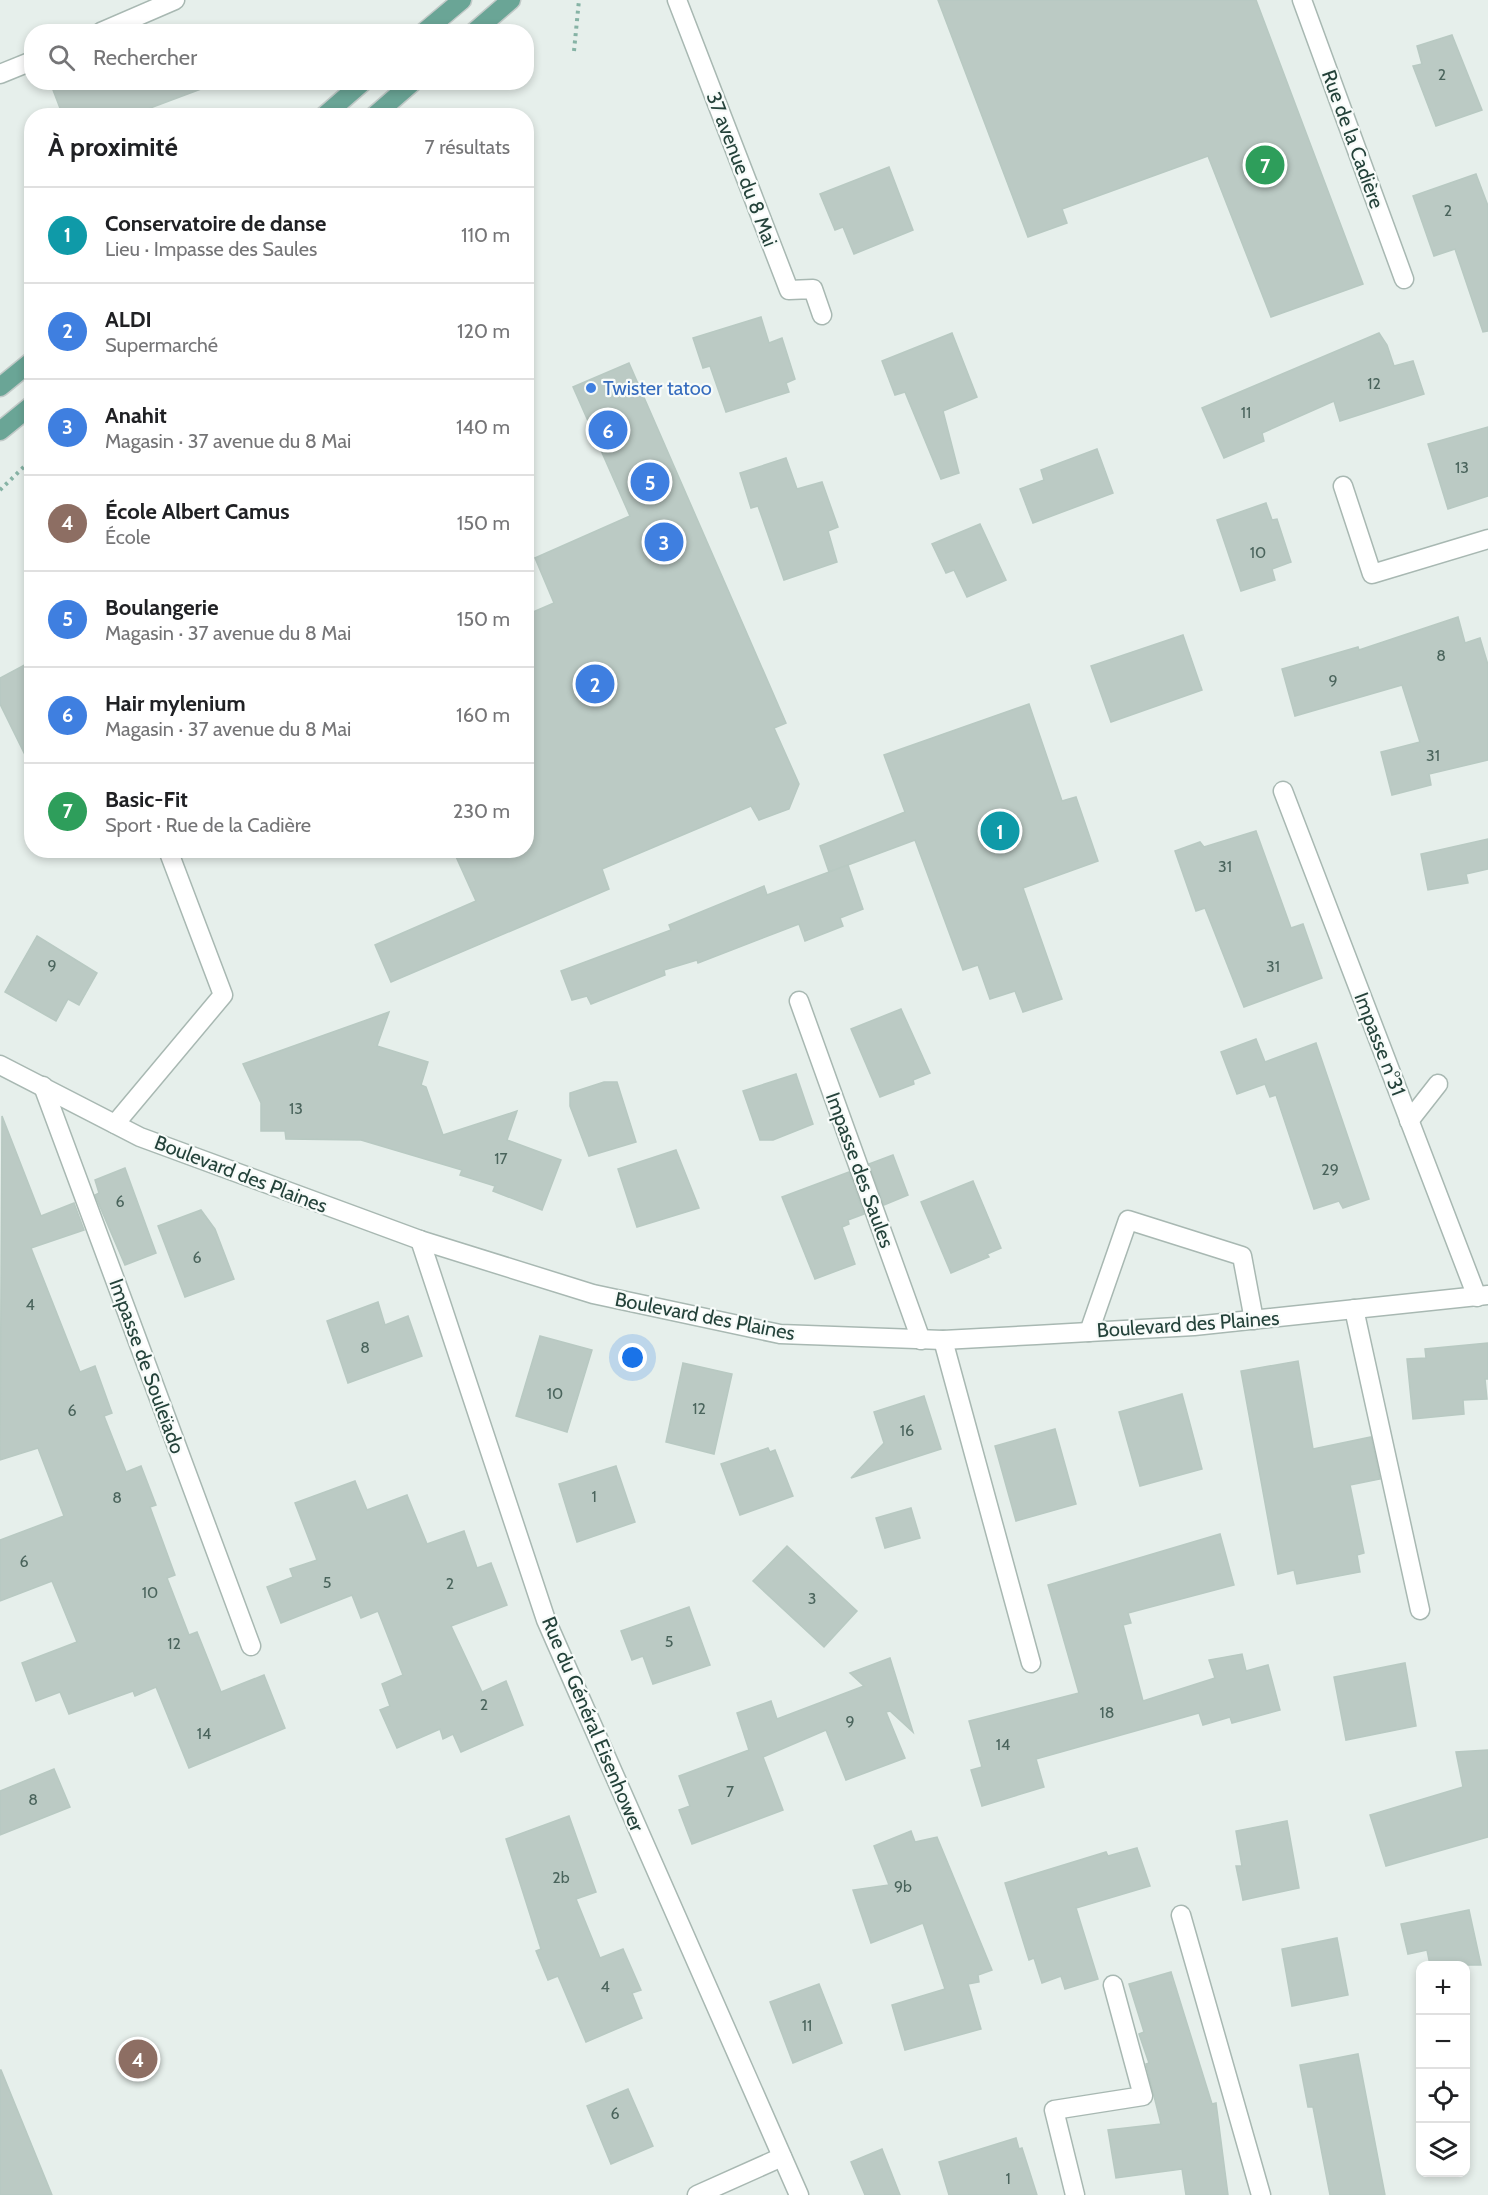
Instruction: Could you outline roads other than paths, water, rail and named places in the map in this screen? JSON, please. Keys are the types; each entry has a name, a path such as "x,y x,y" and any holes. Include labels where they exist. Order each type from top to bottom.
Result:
{"main road":[{"path":"434,24 462,0"},
{"path":"483,24 511,0"},
{"path":"333,108 354,90"},
{"path":"383,108 404,90"},
{"path":"0,387 24,368"},
{"path":"0,431 24,412"}],"street":[{"path":"119,24 175,0"},
{"name":"37 avenue du 8 Mai","path":"677,0 789,290 813,289 822,315"},
{"name":"Rue de la Cadière","path":"1302,0 1404,279"},
{"path":"0,74 24,64"},
{"path":"1343,486 1372,574 1488,539"},
{"name":"Impasse n°31","path":"1283,791 1409,1120 1482,1296"},
{"path":"115,1124 223,995 171,858"},
{"name":"Impasse des Saules","path":"799,1001 921,1340"},
{"name":"Boulevard des Plaines","path":"0,1065 140,1137 420,1240 593,1294 780,1334 943,1340 1254,1320 1482,1296"},
{"path":"1409,1120 1438,1084"},
{"name":"Impasse de Souleïado","path":"43,1086 251,1646"},
{"path":"1089,1332 1128,1220 1242,1256 1254,1320"},
{"name":"Rue du Général Eisenhower","path":"420,1240 546,1620 798,2195"},
{"path":"1354,1309 1420,1610"},
{"path":"943,1340 1031,1664"},
{"path":"1181,1915 1261,2195"},
{"path":"1075,2195 1054,2110 1143,2096 1113,1985"},
{"path":"697,2195 782,2157"}],"place":[{"name":"Basic-Fit","path":"1265,165"},
{"name":"Twister tatoo","path":"591,388"},
{"name":"Hair mylenium","path":"608,430"},
{"name":"Boulangerie","path":"650,482"},
{"name":"Anahit","path":"664,542"},
{"name":"ALDI","path":"595,684"},
{"name":"Conservatoire de danse","path":"1000,831"},
{"name":"École Albert Camus","path":"138,2059"}]}
